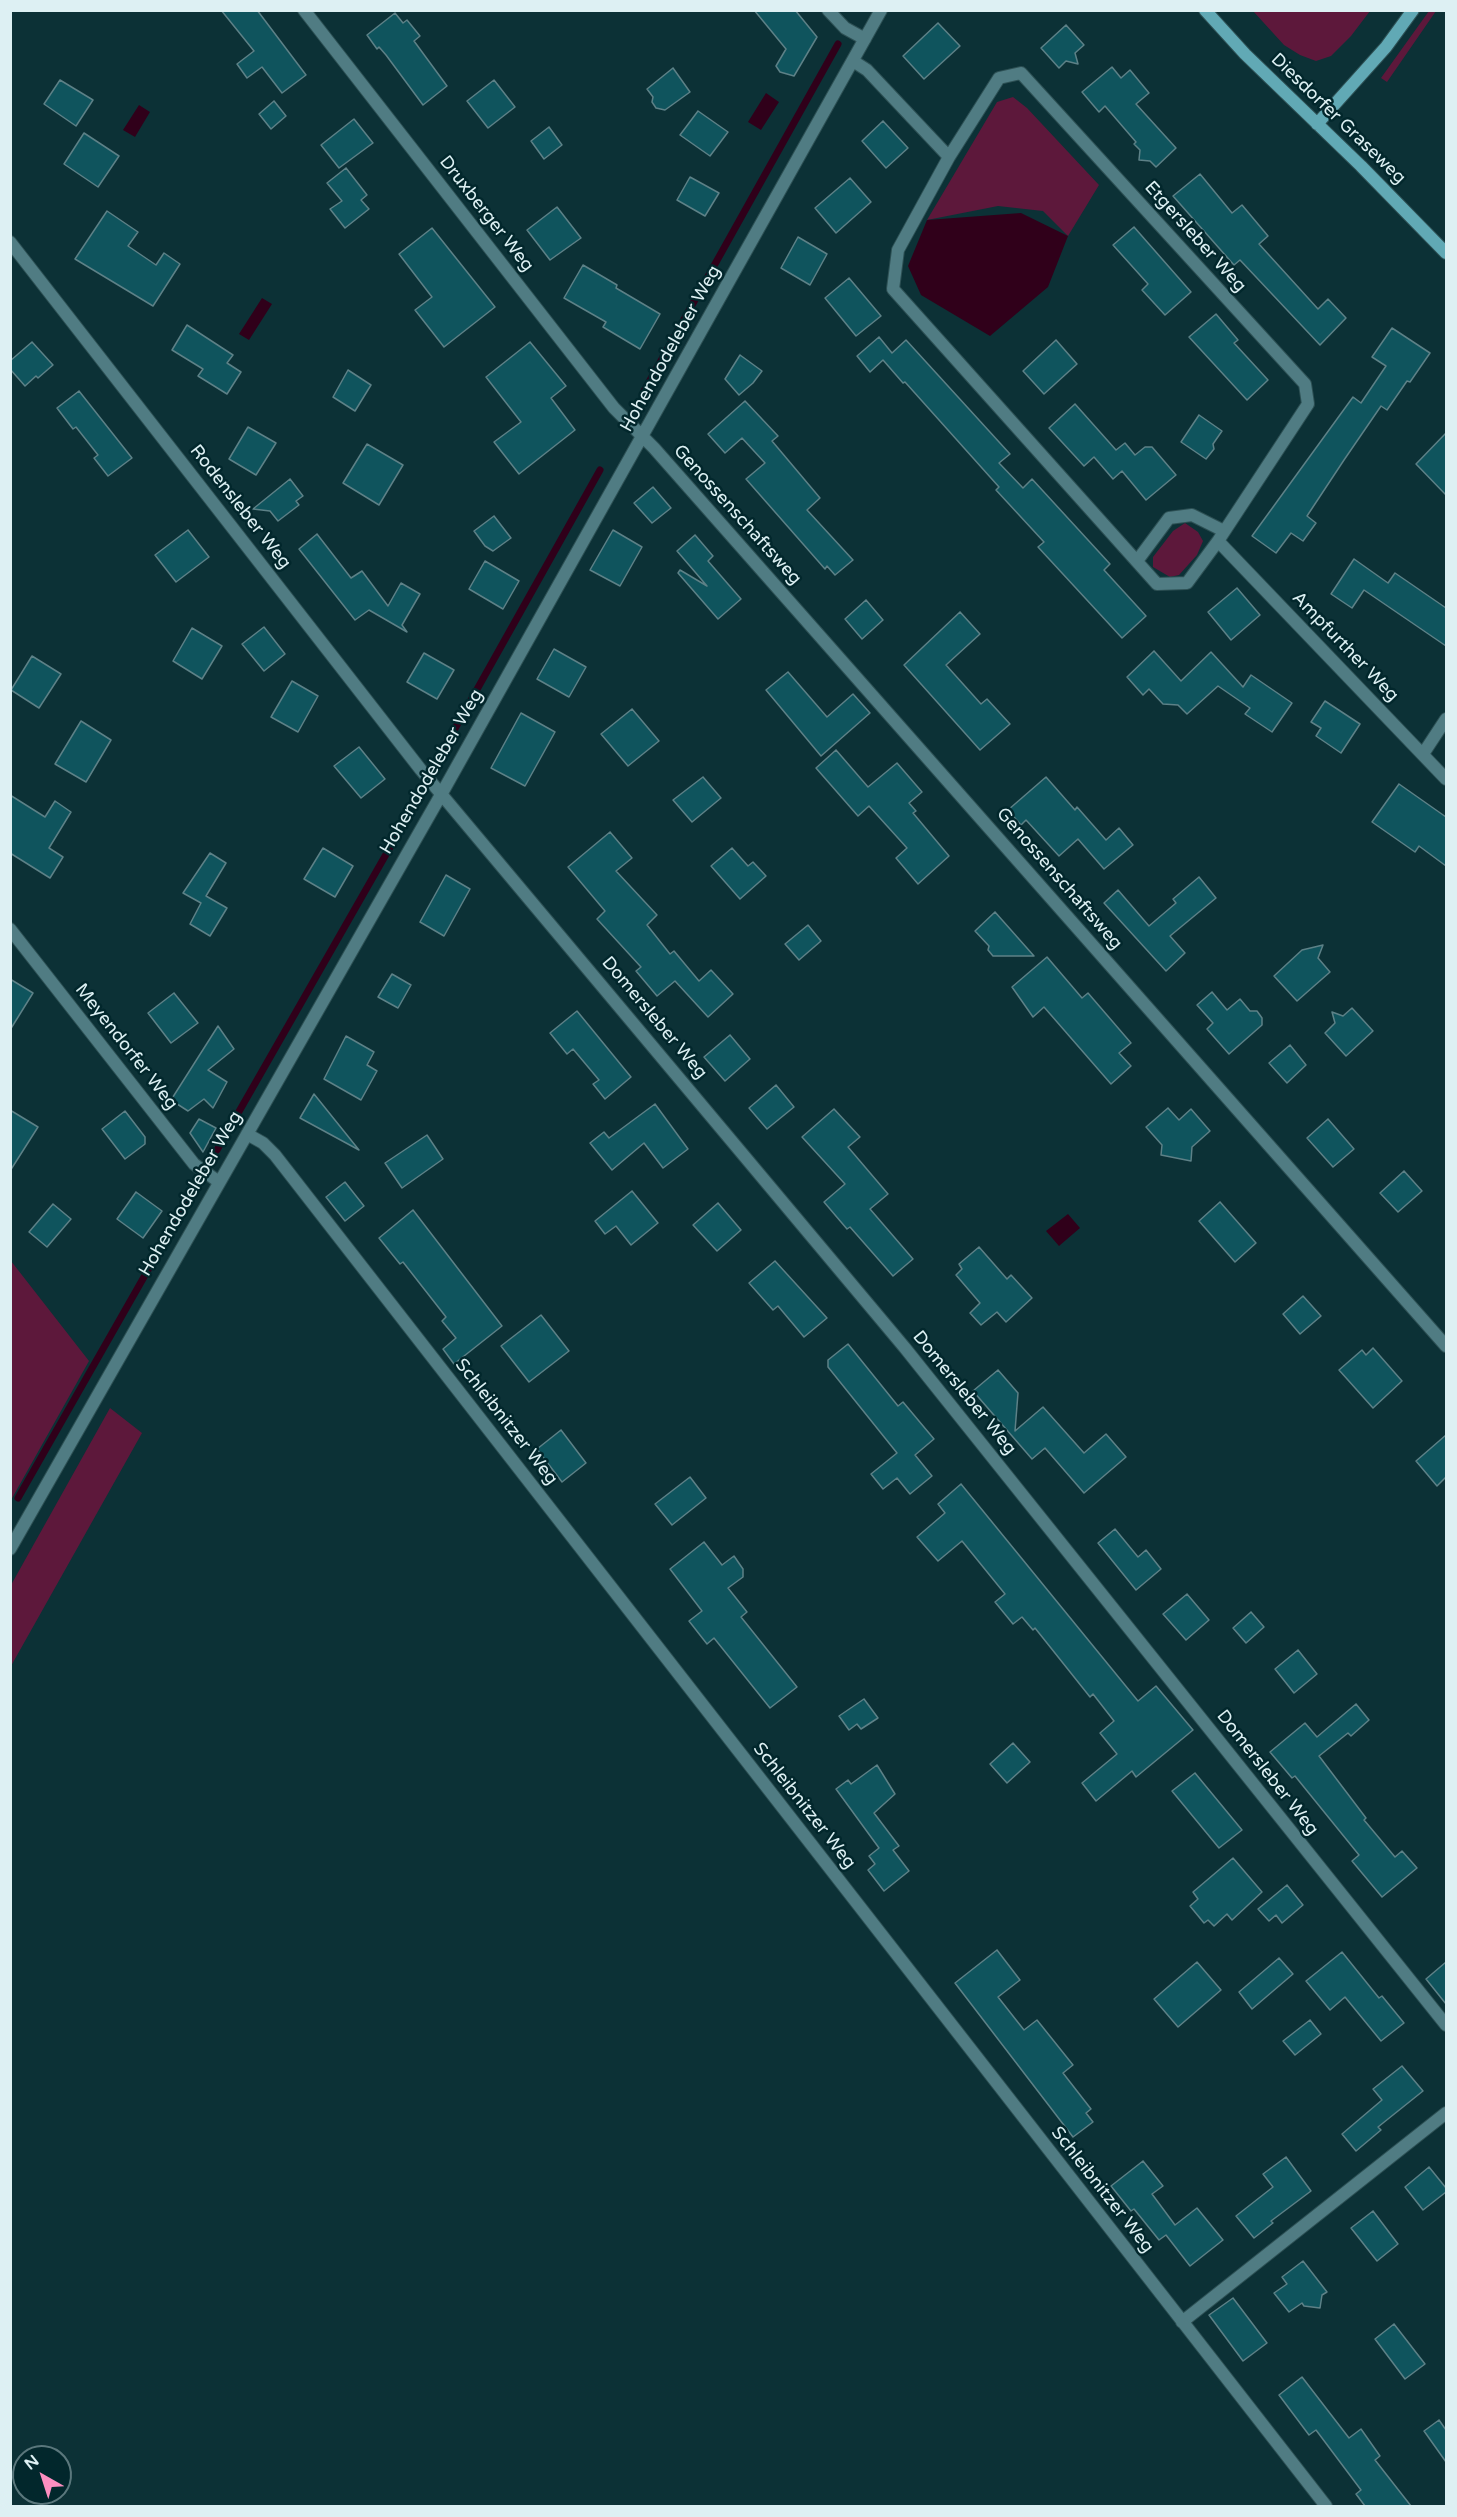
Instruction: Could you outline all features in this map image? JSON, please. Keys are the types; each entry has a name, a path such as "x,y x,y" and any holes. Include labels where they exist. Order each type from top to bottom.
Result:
{"main road":[{"name":"Diesdorfer Graseweg","path":"1205,10 1446,253"},
{"path":"1317,124 1386,47 1413,10"}],"street":[{"name":"Druxberger Weg","path":"304,10 614,408 642,436"},
{"path":"828,10 845,28 865,39"},
{"name":"Hohendodeleber Weg","path":"10,1549 441,793 880,10"},
{"path":"853,61 867,70 949,157"},
{"name":"Etgersleber Weg","path":"1021,73 1305,384 1308,404 1221,536 1187,583 1157,584 893,289 898,250 949,157 999,78 1021,73"},
{"name":"Rodensleber Weg","path":"10,242 441,793"},
{"name":"Genossenschaftsweg","path":"642,436 1446,1346"},
{"path":"1137,561 1169,518 1192,515 1221,536"},
{"name":"Ampfurther Weg","path":"1221,536 1446,779"},
{"path":"1423,753 1446,719"},
{"name":"Domersleber Weg","path":"441,793 913,1358 1446,2025"},
{"name":"Meyendorfer Weg","path":"10,929 194,1164 219,1182"},
{"name":"Schleibnitzer Weg","path":"247,1134 264,1143 275,1155 1326,2506"},
{"path":"1182,2322 1446,2113"}],"shaded area":[{"path":"1253,11 1370,11 1351,36 1331,56 1316,61 1284,45"},
{"path":"1429,11 1436,11 1387,82 1381,78"},
{"path":"766,93 779,102 761,130 748,122"},
{"path":"1013,97 1027,108 1099,185 1068,236 1043,211 998,206 927,220 997,102"},
{"path":"139,105 150,112 135,137 123,130"},
{"path":"1021,213 1068,236 1048,287 990,336 921,295 908,266 927,220"},
{"path":"262,298 272,304 249,340 239,334"},
{"path":"1185,523 1198,532 1203,541 1197,555 1179,575 1170,577 1153,567 1153,557 1173,531"},
{"path":"1068,1214 1080,1228 1059,1246 1046,1231"},
{"path":"11,1261 89,1361 11,1500"},
{"path":"110,1408 142,1433 11,1666 11,1585"}],"building":[{"path":"221,10 257,10 306,75 282,93 262,67 247,78 237,64 254,51"},
{"path":"754,10 795,10 817,37 794,76 780,72 776,66 786,49"},
{"path":"395,13 403,23 407,20 420,36 414,41 447,86 423,105 386,55 379,47 377,49 367,35"},
{"path":"938,23 960,46 924,79 903,56"},
{"path":"1066,25 1084,45 1075,53 1078,64 1066,61 1059,68 1041,48"},
{"path":"1112,67 1121,78 1130,70 1149,93 1136,104 1176,148 1156,167 1150,161 1139,160 1140,150 1134,144 1136,142 1105,106 1099,112 1082,92"},
{"path":"673,68 690,92 665,110 656,108 652,102 653,97 647,89"},
{"path":"60,80 93,100 76,126 44,104"},
{"path":"494,80 515,107 488,128 467,101"},
{"path":"274,101 286,116 271,129 259,114"},
{"path":"698,111 728,132 710,156 680,135"},
{"path":"354,119 373,143 339,168 321,145"},
{"path":"883,121 908,148 886,168 862,141"},
{"path":"549,127 562,145 544,159 531,141"},
{"path":"84,133 119,156 98,187 64,164"},
{"path":"346,168 367,195 361,200 369,209 345,228 330,209 342,201 327,183"},
{"path":"1200,174 1232,213 1242,205 1268,236 1259,244 1318,309 1328,299 1346,318 1320,345 1240,260 1234,265 1173,196"},
{"path":"690,177 719,193 705,216 677,200"},
{"path":"850,178 871,202 836,233 815,208"},
{"path":"557,207 581,238 550,260 527,230"},
{"path":"107,211 138,232 128,246 156,265 164,253 180,264 153,306 75,259"},
{"path":"1134,227 1191,292 1165,315 1142,290 1148,284 1113,245"},
{"path":"432,228 495,307 444,347 415,310 432,297 399,254"},
{"path":"798,237 827,254 810,285 781,268"},
{"path":"583,265 660,314 640,349 603,327 606,322 564,298"},
{"path":"849,278 881,316 856,336 825,298"},
{"path":"1216,314 1238,340 1234,343 1268,380 1247,400 1189,337"},
{"path":"187,325 233,355 227,363 241,372 227,394 198,376 203,369 172,350"},
{"path":"1392,328 1430,353 1387,410 1381,406 1344,460 1307,516 1316,523 1303,541 1291,533 1276,553 1252,536 1353,397 1361,403 1386,366 1372,357"},
{"path":"879,337 892,353 906,340 1010,454 999,463 1023,488 1032,479 1110,564 1104,570 1146,616 1122,638 1038,547 1044,542 996,490 999,487 905,382 903,383 883,360 870,372 857,356"},
{"path":"1056,340 1077,364 1044,394 1023,371"},
{"path":"32,342 53,365 25,386 10,369 10,361"},
{"path":"530,342 566,386 551,398 575,430 519,474 494,442 521,422 486,377"},
{"path":"740,355 762,371 753,383 739,395 725,379"},
{"path":"348,370 371,385 355,411 333,397"},
{"path":"79,391 132,458 108,476 94,458 98,455 76,427 73,429 57,408"},
{"path":"745,401 778,436 772,441 820,498 807,510 853,560 835,575 827,566 825,569 746,479 765,463 742,438 725,453 708,434"},
{"path":"1075,404 1116,450 1125,443 1135,455 1145,447 1152,447 1176,475 1146,500 1122,471 1113,479 1094,457 1084,466 1049,428"},
{"path":"1199,415 1222,431 1213,444 1214,449 1206,459 1181,442"},
{"path":"248,427 276,443 256,475 229,459"},
{"path":"1446,433 1446,495 1416,464"},
{"path":"367,444 403,465 379,505 343,483"},
{"path":"290,479 303,496 296,501 299,505 278,521 270,511 253,509"},
{"path":"653,487 671,508 652,523 634,503"},
{"path":"494,516 511,538 493,551 485,546 474,531"},
{"path":"188,530 209,557 176,582 155,555"},
{"path":"613,530 642,547 620,586 590,570"},
{"path":"317,534 351,578 362,571 388,606 401,583 420,594 402,625 407,632 369,610 355,620 299,549"},
{"path":"695,535 713,556 708,561 741,599 718,619 678,573 680,570 707,586 677,551"},
{"path":"1354,559 1388,583 1395,573 1446,608 1446,646 1364,590 1352,608 1331,594"},
{"path":"485,561 519,581 503,609 469,589"},
{"path":"1237,588 1260,615 1231,640 1208,612"},
{"path":"866,600 883,620 862,639 845,619"},
{"path":"960,612 980,634 946,665 981,704 987,699 1010,724 980,750 904,665"},
{"path":"264,627 285,654 264,671 242,644"},
{"path":"192,628 222,646 202,679 173,661"},
{"path":"554,649 586,667 569,697 537,679"},
{"path":"1154,651 1181,681 1211,652 1243,687 1251,675 1292,703 1272,732 1245,714 1250,708 1218,686 1187,714 1178,705 1163,704 1149,689 1143,695 1127,677"},
{"path":"424,653 454,670 437,699 407,682"},
{"path":"32,656 61,674 39,708 11,690"},
{"path":"788,672 827,717 853,694 870,713 821,756 766,690"},
{"path":"292,681 318,696 298,732 271,717"},
{"path":"1325,701 1360,724 1341,753 1316,736 1321,728 1311,722"},
{"path":"632,709 659,741 628,766 601,734"},
{"path":"521,713 555,732 525,786 491,768"},
{"path":"81,721 111,740 86,782 55,764"},
{"path":"359,747 385,779 361,798 334,766"},
{"path":"836,750 868,787 897,763 922,792 909,803 916,811 913,813 949,856 918,884 896,858 907,848 869,806 858,816 816,768"},
{"path":"703,777 721,798 692,822 673,800"},
{"path":"1046,777 1106,840 1119,828 1133,845 1104,869 1078,839 1059,856 1026,820 1021,825 1008,810"},
{"path":"1399,784 1446,817 1446,866 1419,846 1415,852 1372,822"},
{"path":"10,795 45,817 55,801 71,812 49,848 63,857 50,878 10,853"},
{"path":"610,832 632,858 616,871 657,915 647,925 670,954 674,951 699,981 711,970 733,994 708,1017 675,981 657,996 636,971 641,967 597,919 605,911 568,867"},
{"path":"323,848 353,866 335,897 304,879"},
{"path":"732,848 748,866 753,862 766,876 740,899 711,866"},
{"path":"210,853 226,863 206,896 227,908 210,936 190,924 201,903 183,893"},
{"path":"446,875 470,889 444,936 420,922"},
{"path":"1199,877 1216,898 1170,936 1185,953 1166,971 1104,903 1118,890 1149,926 1176,903 1173,899"},
{"path":"995,912 1034,956 993,956 988,950 989,946 975,931"},
{"path":"808,925 821,941 799,960 785,944"},
{"path":"1323,945 1318,958 1330,972 1297,1001 1274,976 1302,950"},
{"path":"1047,957 1082,998 1088,993 1131,1043 1119,1053 1131,1066 1111,1084 1044,1007 1033,1017 1012,987"},
{"path":"392,974 411,985 398,1008 378,997"},
{"path":"10,979 33,993 10,1030"},
{"path":"1212,992 1227,1010 1240,999 1250,1011 1257,1011 1262,1018 1262,1025 1229,1054 1207,1029 1213,1023 1197,1005"},
{"path":"174,993 198,1023 171,1043 148,1013"},
{"path":"1352,1008 1373,1031 1346,1056 1325,1033 1335,1023 1332,1012 1343,1016"},
{"path":"577,1011 631,1077 605,1099 593,1084 599,1080 573,1049 567,1054 550,1033"},
{"path":"218,1026 234,1049 208,1070 227,1082 213,1108 204,1099 188,1111 171,1100"},
{"path":"730,1035 750,1059 725,1081 704,1057"},
{"path":"346,1036 374,1052 367,1065 377,1071 361,1100 324,1079"},
{"path":"1290,1045 1306,1065 1287,1083 1269,1063"},
{"path":"776,1085 794,1107 767,1129 749,1108"},
{"path":"314,1094 359,1150 300,1118"},
{"path":"655,1104 688,1149 663,1168 644,1143 612,1170 590,1143 604,1132 609,1138"},
{"path":"1168,1108 1179,1120 1191,1109 1210,1131 1192,1147 1191,1161 1161,1155 1162,1145 1146,1127"},
{"path":"834,1109 860,1137 848,1147 888,1194 870,1209 913,1259 893,1276 850,1227 847,1229 824,1202 845,1184 802,1137"},
{"path":"10,1110 38,1127 10,1171"},
{"path":"125,1111 145,1137 145,1144 125,1159 102,1129"},
{"path":"199,1119 216,1128 203,1152 190,1133"},
{"path":"1328,1119 1354,1149 1333,1167 1307,1138"},
{"path":"427,1135 443,1159 402,1188 385,1163"},
{"path":"1404,1171 1422,1191 1398,1212 1380,1193"},
{"path":"345,1182 364,1206 345,1221 326,1197"},
{"path":"632,1191 658,1223 631,1245 616,1226 605,1234 595,1221"},
{"path":"136,1192 162,1211 143,1238 117,1219"},
{"path":"1220,1202 1256,1243 1235,1262 1199,1221"},
{"path":"718,1203 741,1230 717,1251 693,1225"},
{"path":"53,1204 71,1219 47,1247 29,1232"},
{"path":"413,1210 502,1326 454,1364 443,1349 456,1338 442,1321 446,1317 403,1262 400,1264 379,1238"},
{"path":"979,1247 1007,1279 1011,1275 1032,1298 1006,1322 997,1312 981,1325 970,1313 980,1303 956,1275 962,1269 959,1264"},
{"path":"775,1261 827,1318 804,1337 778,1306 773,1310 749,1283"},
{"path":"1303,1296 1321,1316 1300,1334 1283,1314"},
{"path":"541,1315 569,1351 529,1382 501,1346"},
{"path":"848,1344 898,1406 903,1402 934,1439 915,1455 932,1476 910,1494 897,1478 883,1489 871,1474 897,1453 828,1367 828,1360"},
{"path":"1373,1348 1402,1381 1373,1408 1339,1370 1362,1350 1366,1355"},
{"path":"998,1370 1018,1393 1015,1431 1043,1407 1084,1453 1106,1434 1126,1457 1084,1493 1045,1448 1032,1459 973,1391"},
{"path":"561,1430 586,1463 562,1482 537,1449"},
{"path":"1446,1435 1446,1477 1437,1486 1416,1461"},
{"path":"690,1477 706,1498 672,1525 655,1504"},
{"path":"961,1484 1138,1701 1156,1686 1193,1730 1136,1777 1132,1771 1096,1801 1082,1783 1117,1754 1100,1733 1114,1721 1093,1694 1090,1697 1035,1628 1033,1630 1022,1617 1013,1624 995,1602 1005,1594 962,1541 938,1561 917,1537 945,1513 938,1504"},
{"path":"1115,1529 1138,1557 1146,1550 1161,1569 1136,1590 1098,1543"},
{"path":"704,1542 722,1565 734,1556 743,1569 743,1577 728,1588 747,1612 741,1617 797,1687 770,1708 714,1638 707,1644 689,1621 702,1611 670,1569"},
{"path":"1187,1594 1209,1620 1186,1640 1163,1614"},
{"path":"1251,1612 1264,1627 1246,1643 1233,1628"},
{"path":"1298,1650 1317,1674 1294,1693 1275,1669"},
{"path":"864,1699 878,1718 861,1729 857,1724 849,1730 839,1716"},
{"path":"1356,1704 1369,1720 1351,1736 1348,1733 1319,1756 1366,1818 1364,1820 1395,1857 1402,1851 1417,1868 1382,1897 1352,1861 1359,1855 1295,1776 1292,1778 1270,1752 1305,1723 1317,1737"},
{"path":"1013,1743 1030,1762 1007,1783 990,1764"},
{"path":"877,1765 895,1794 874,1813 899,1846 893,1850 909,1871 884,1891 868,1870 875,1864 869,1856 879,1848 836,1789 848,1780 851,1784"},
{"path":"1195,1773 1242,1830 1219,1848 1172,1791"},
{"path":"1233,1858 1262,1892 1232,1920 1227,1914 1214,1926 1208,1920 1204,1923 1190,1906 1198,1899 1193,1892"},
{"path":"1287,1885 1303,1905 1282,1923 1276,1915 1269,1921 1258,1909"},
{"path":"997,1950 1020,1980 998,1997 1024,2030 1037,2020 1073,2065 1063,2073 1091,2109 1086,2113 1093,2122 1073,2137 955,1983"},
{"path":"1342,1952 1379,1998 1382,1996 1404,2023 1381,2041 1345,1997 1330,2010 1306,1981"},
{"path":"1279,1958 1293,1974 1252,2009 1239,1992"},
{"path":"1197,1962 1221,1990 1178,2027 1154,1999"},
{"path":"1446,1962 1446,2004 1426,1979"},
{"path":"1310,2020 1321,2034 1295,2055 1283,2041"},
{"path":"1402,2066 1423,2091 1378,2127 1381,2130 1356,2151 1342,2134 1382,2100 1373,2089"},
{"path":"1286,2157 1311,2191 1271,2221 1273,2223 1254,2238 1236,2216 1273,2187 1263,2174"},
{"path":"1143,2161 1163,2186 1152,2194 1175,2225 1197,2208 1223,2240 1190,2266 1166,2235 1159,2240 1134,2209 1131,2211 1111,2186"},
{"path":"1429,2167 1446,2188 1446,2192 1423,2210 1405,2187"},
{"path":"1373,2211 1398,2244 1377,2261 1351,2228"},
{"path":"1303,2261 1327,2292 1322,2295 1320,2308 1304,2306 1302,2303 1289,2312 1274,2293 1287,2284 1282,2277"},
{"path":"1233,2298 1267,2343 1243,2361 1209,2315"},
{"path":"1394,2324 1425,2364 1405,2379 1375,2339"},
{"path":"1302,2377 1349,2438 1361,2429 1380,2456 1375,2460 1411,2506 1365,2506 1356,2494 1361,2490 1316,2430 1309,2435 1279,2395"},
{"path":"1439,2420 1446,2430 1446,2462 1424,2431"}],"waterway":[{"path":"644,391 838,44"},
{"path":"443,750 600,470"},
{"path":"217,1150 412,809"},
{"path":"18,1498 197,1184"}]}
